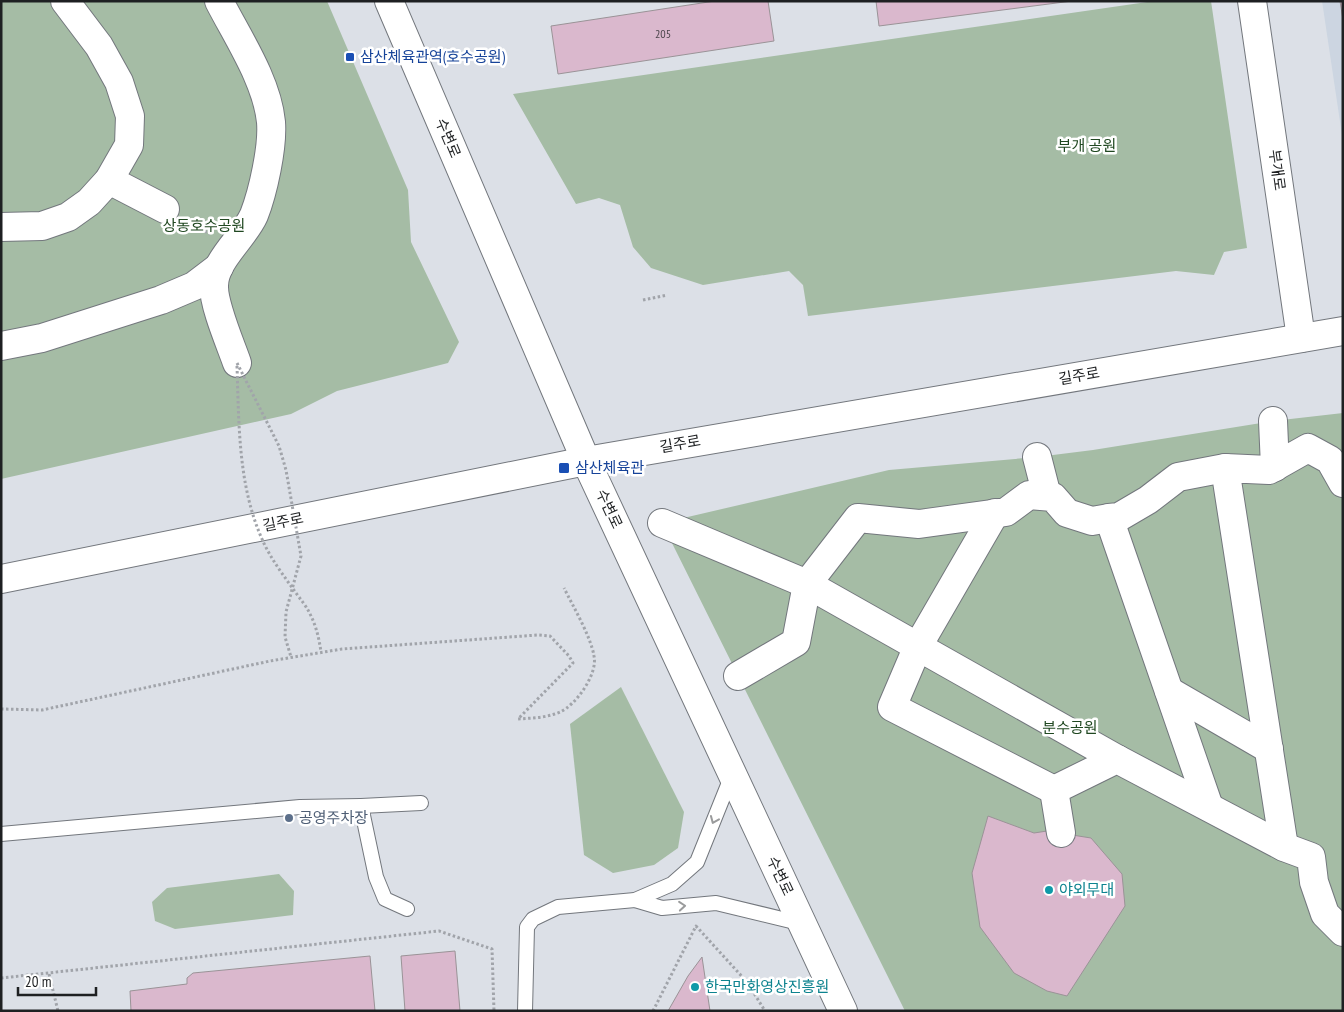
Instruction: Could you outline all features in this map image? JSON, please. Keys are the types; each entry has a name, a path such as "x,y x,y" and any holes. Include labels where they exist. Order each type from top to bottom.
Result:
{"street":[{"path":"1,227 42,226 68,218 90,202 109,180 129,145 130,116 119,82 99,46 65,1"},
{"path":"219,1 264,90 271,123 269,152 263,184 253,216 226,257 213,285 215,297 237,363"},
{"name":"수변로","path":"389,1 586,460 843,1011"},
{"name":"부개로","path":"1252,1 1301,338"},
{"path":"109,180 165,209"},
{"path":"1,346 42,338 161,300 194,286 226,257"},
{"name":"길주로","path":"6,578 586,460 1343,331"},
{"path":"1273,421 1275,467"},
{"path":"738,676 796,642 807,584 858,518 920,524 1006,512 1029,495 1053,497 1067,513 1092,521 1119,517 1148,500 1178,477 1225,468 1269,470 1308,448 1330,460 1343,483"},
{"path":"1037,457 1047,496"},
{"path":"1225,468 1284,847"},
{"path":"995,513 918,646 892,707 1054,790"},
{"path":"1109,518 1209,807"},
{"path":"662,523 807,584 1118,759 1284,847 1311,858 1314,882 1324,914 1343,932"},
{"path":"1169,691 1269,750"},
{"path":"1054,790 1118,759"},
{"path":"1054,790 1060,833"}],"lane":[{"path":"525,1011 527,927 534,920 558,907 635,900 672,884 696,862 733,775"},
{"path":"1,834 300,807 361,806 421,802"},
{"path":"361,806 376,877 385,899 407,909"},
{"path":"635,900 662,908 716,903 803,924"}],"path":[{"path":"165,209 226,257"},
{"path":"643,300 667,295"},
{"path":"237,363 279,446 286,470 301,556 286,612 285,637 291,658"},
{"path":"237,363 240,435 245,486 262,539 309,612 318,633 321,652"},
{"path":"1,709 42,710 270,661 342,649 538,635 550,636 570,656 573,664 518,719 543,717 561,712 581,693 594,673 594,656 586,632 564,588"},
{"path":"653,1011 696,926 747,982 765,1011"},
{"path":"1,978 438,931 492,949 494,1011"},
{"path":"49,974 58,1011"}],"shaded area":[{"path":"1322,1 1343,1 1343,142"}],"green space":[{"name":"상동호수공원","path":"1,1 327,1 408,190 411,242 459,342 448,363 337,391 291,414 1,479"},
{"name":"부개 공원","path":"1154,1 1211,1 1247,248 1224,252 1214,275 1176,271 808,316 803,285 789,271 703,285 651,268 633,247 620,205 599,198 576,204 513,94"},
{"name":"분수공원","path":"1343,413 1343,1011 905,1011 662,523 889,470 1037,457 1093,450 1273,421"},
{"path":"621,687 684,812 678,848 654,865 613,873 584,855 570,724"},
{"path":"279,874 294,891 293,915 175,929 155,921 152,902 167,888"}],"building":[{"path":"715,1 768,1 774,41 558,74 551,26"},
{"path":"876,1 1072,1 879,26"},
{"path":"1340,1 1343,1 1343,20"},
{"name":"야외무대","path":"988,816 1034,833 1047,831 1091,838 1122,874 1125,906 1067,996 1047,991 1014,973 980,927 972,873"},
{"path":"455,951 460,1011 405,1011 401,956"},
{"path":"370,956 375,1011 131,1011 130,991 187,984 187,978 193,973"},
{"name":"한국만화영상진흥원","path":"702,957 710,1011 668,1011 688,976"}],"place":[{"name":"삼산체육관역(호수공원)","path":"350,57"},
{"name":"삼산체육관","path":"564,468"},
{"name":"공영주차장","path":"289,818"},
{"name":"야외무대","path":"1049,890"},
{"name":"한국만화영상진흥원","path":"695,987"}]}
